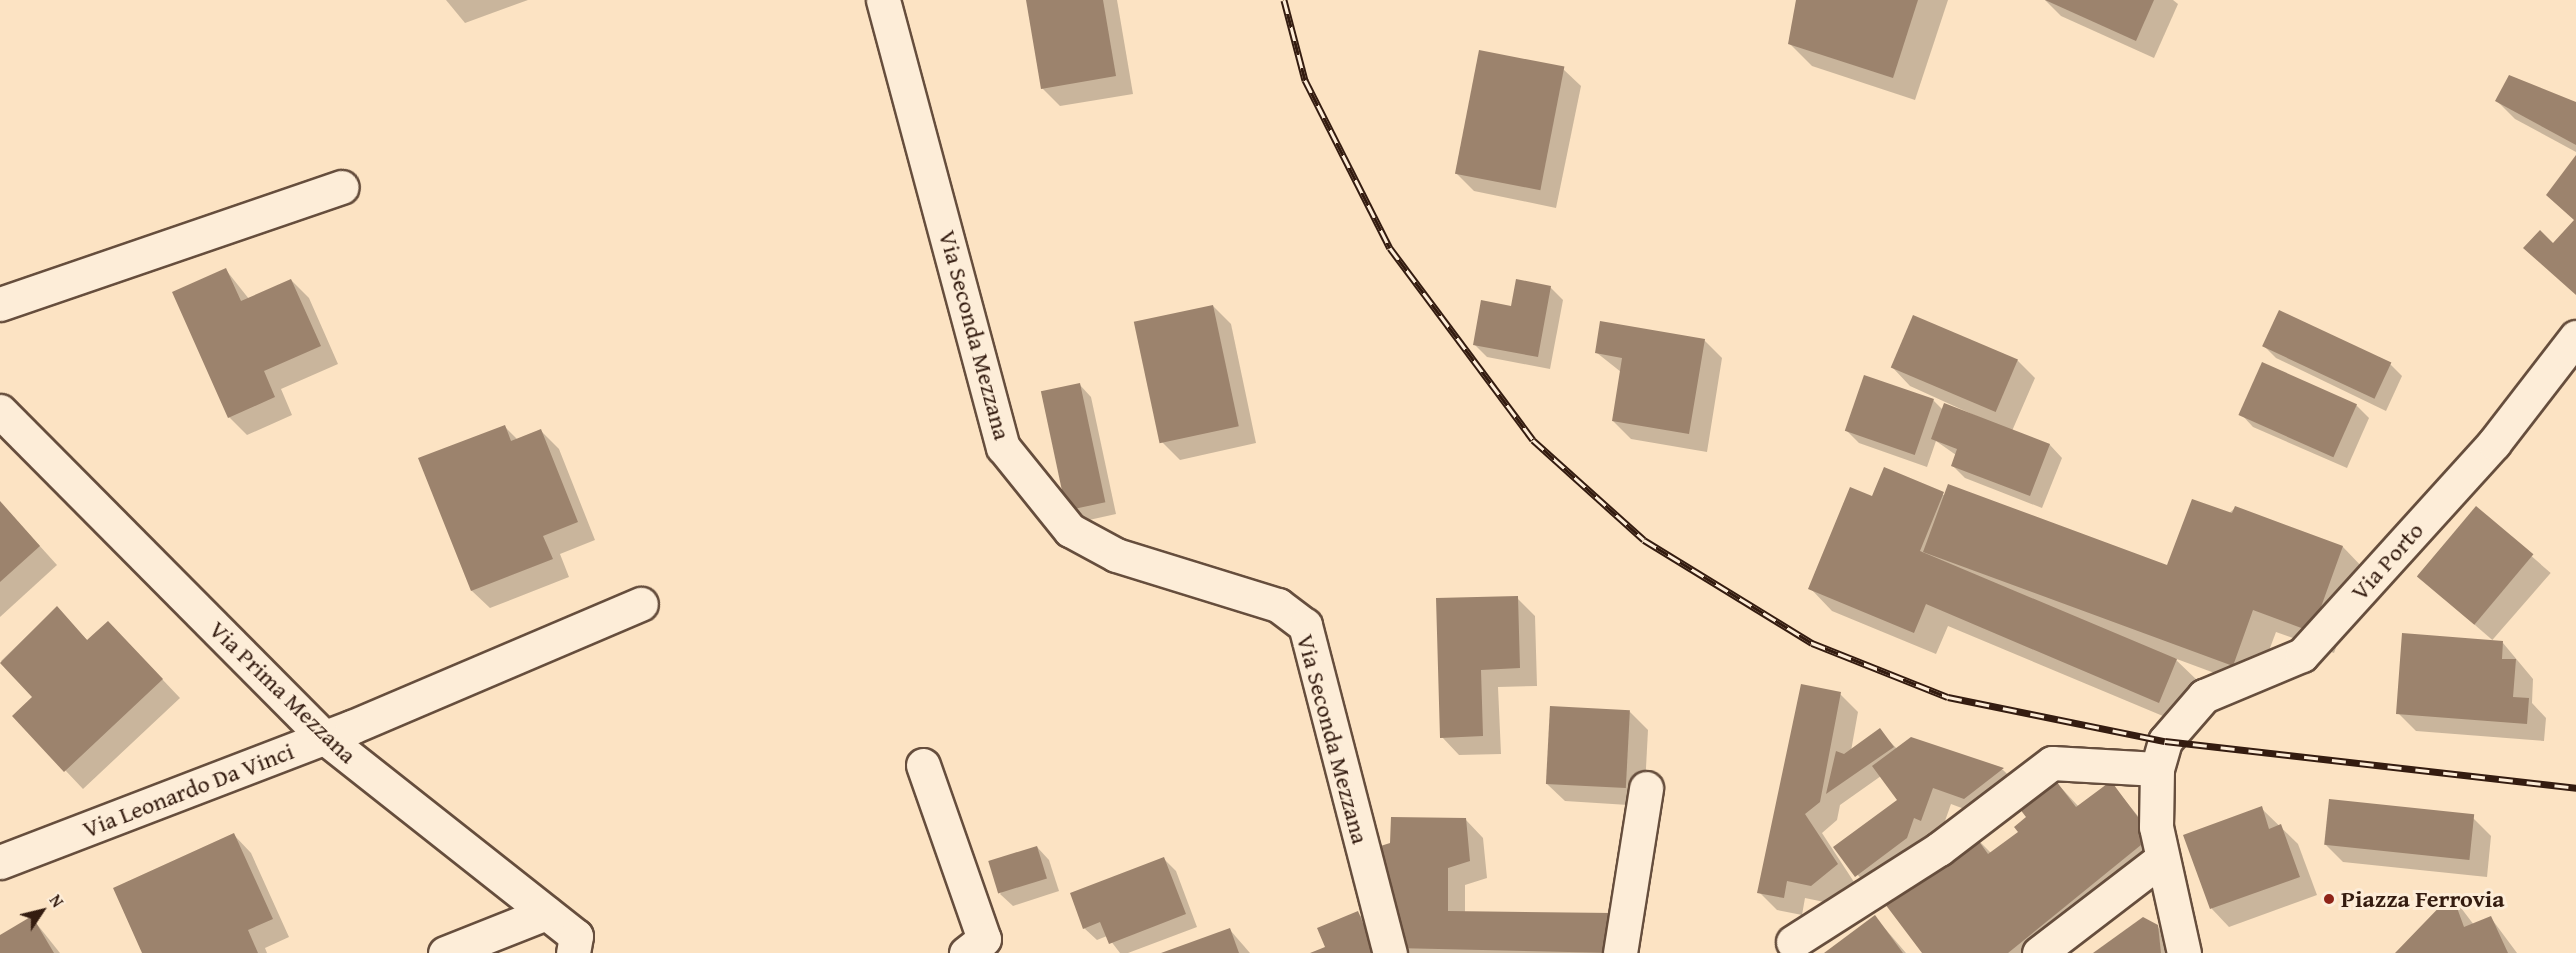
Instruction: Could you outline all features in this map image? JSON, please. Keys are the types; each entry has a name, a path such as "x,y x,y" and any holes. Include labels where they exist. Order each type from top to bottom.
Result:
{"street":[{"name":"Via Seconda Mezzana","path":"883,0 1003,447 1070,530 1116,555 1278,606 1305,625 1390,953"},
{"path":"0,304 341,187"},
{"name":"Via Porto","path":"2161,755 2204,696 2302,655 2494,443 2576,337"},
{"name":"Via Prima Mezzana","path":"0,411 324,737 576,936 573,953"},
{"name":"Via Leonardo Da Vinci","path":"0,862 324,737 641,604"},
{"path":"1793,942 1939,849 2052,763 2161,755 2159,861 2184,953"},
{"path":"923,765 984,939 966,953"},
{"path":"1620,953 1646,788"},
{"path":"2039,953 2159,861"},
{"path":"445,953 546,913"}],"building":[{"path":"1026,0 1103,0 1116,76 1041,89"},
{"path":"1796,0 1918,0 1893,78 1788,44"},
{"path":"2045,0 2154,0 2136,41"},
{"path":"1479,50 1564,67 1540,190 1455,174"},
{"path":"2509,75 2576,102 2576,145 2495,101"},
{"path":"2576,155 2576,295 2523,248 2540,230 2553,243 2574,220 2546,195"},
{"path":"226,268 241,301 291,279 321,346 264,371 275,397 228,418 172,292"},
{"path":"1516,279 1551,286 1538,357 1473,345 1481,300 1511,306"},
{"path":"1213,305 1239,426 1160,443 1134,322"},
{"path":"2279,310 2391,362 2374,399 2262,346"},
{"path":"1913,315 2018,360 1996,412 1891,367"},
{"path":"1600,321 1705,339 1689,434 1612,421 1622,358 1595,353"},
{"path":"2262,362 2357,404 2333,457 2238,415"},
{"path":"1864,375 1934,399 1915,455 1845,431"},
{"path":"1080,383 1105,502 1066,511 1041,391"},
{"path":"1944,403 2050,444 2030,496 1951,466 1957,449 1931,439"},
{"path":"505,425 511,441 541,429 578,522 543,536 553,559 471,591 418,458"},
{"path":"1884,467 1944,492 1920,551 2177,659 2159,703 1926,604 1914,633 1808,589 1850,487 1872,496"},
{"path":"1948,484 2167,565 2192,499 2232,513 2235,506 2343,546 2312,632 2253,610 2233,666 1923,552"},
{"path":"0,501 40,546 0,582"},
{"path":"2476,506 2533,554 2474,625 2417,576"},
{"path":"1518,596 1520,668 1481,670 1483,736 1440,738 1436,598"},
{"path":"57,606 87,640 108,621 163,679 64,772 12,716 32,697 0,663"},
{"path":"2402,633 2503,641 2502,659 2516,659 2513,697 2529,698 2527,724 2396,714"},
{"path":"1801,684 1841,692 1820,802 1805,814 1838,864 1811,886 1787,881 1784,898 1757,893"},
{"path":"1550,706 1630,710 1626,788 1546,784"},
{"path":"1880,728 1894,747 1826,794 1836,751 1844,754"},
{"path":"1911,737 2004,768 1964,799 1933,788 1921,821 1914,818 1907,838 1855,877 1833,847 1897,800 1872,766"},
{"path":"2053,777 2076,807 2111,781 2152,836 2008,953 1922,953 1882,900 1973,833 1988,854 2018,832 2014,827 2026,817 2016,804"},
{"path":"2329,799 2474,814 2469,860 2324,845"},
{"path":"2262,806 2269,829 2281,824 2300,877 2210,909 2183,835"},
{"path":"1391,817 1466,818 1470,861 1448,868 1448,911 1613,913 1613,953 1395,948 1368,850 1390,843"},
{"path":"234,833 273,919 248,930 258,953 142,953 113,888"},
{"path":"1037,846 1047,879 998,893 988,861"},
{"path":"1164,857 1186,914 1109,944 1100,922 1083,929 1070,893"},
{"path":"2452,894 2464,927 2491,916 2508,953 2395,953"},
{"path":"1358,911 1375,953 1310,953 1325,947 1317,928"},
{"path":"1875,915 1903,953 1824,953"},
{"path":"32,916 54,953 0,953 0,935"},
{"path":"2143,917 2158,925 2161,953 2093,953"},
{"path":"1230,928 1239,953 1161,953"}],"railway":[{"path":"1284,0 1305,80 1390,248 1533,440 1644,540 1812,643 1948,697 2165,741 2576,788"}],"place":[{"name":"Piazza Ferrovia","path":"2329,899"}]}
